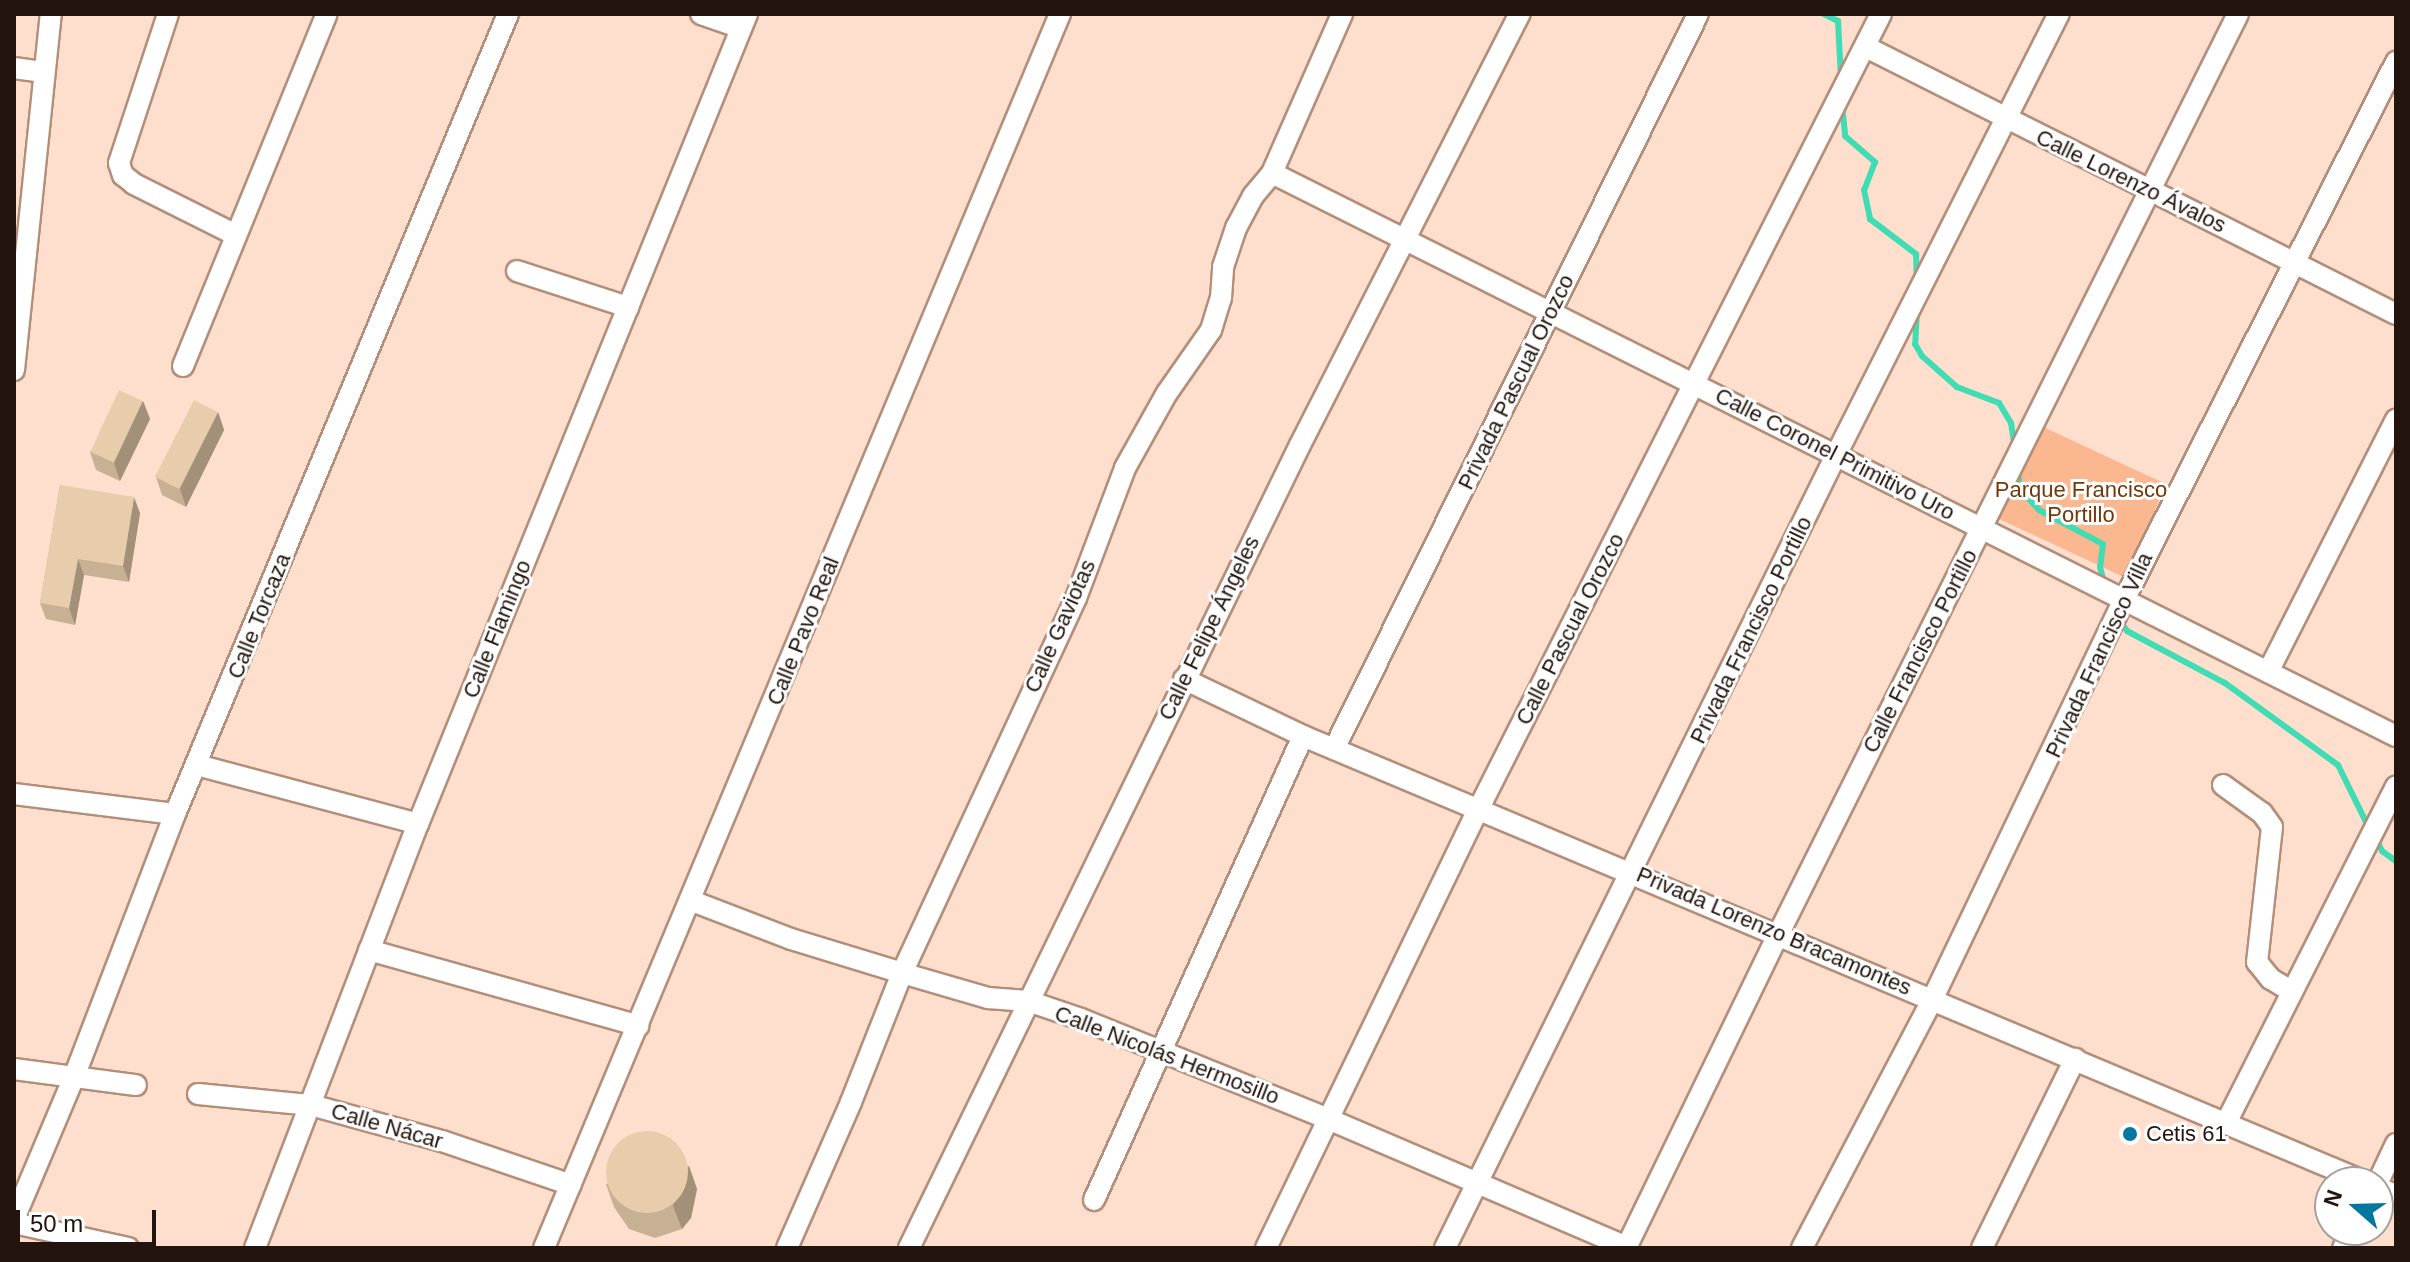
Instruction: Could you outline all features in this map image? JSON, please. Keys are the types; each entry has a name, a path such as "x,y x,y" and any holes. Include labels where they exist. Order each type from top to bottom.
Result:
{"street":[{"path":"14,370 20,229 51,14"},
{"path":"168,14 119,163 123,175 134,184 236,235"},
{"path":"183,366 327,14"},
{"name":"Calle Torcaza","path":"14,1221 74,1077 175,814 508,14"},
{"path":"701,14 744,21"},
{"name":"Calle Pavo Real","path":"544,1248 692,901 1060,14"},
{"name":"Calle Gaviotas","path":"787,1248 851,1102 902,973 1076,598 1125,468 1167,393 1211,330 1221,298 1223,267 1236,228 1253,196 1272,173 1342,14"},
{"name":"Calle Felipe Ángeles","path":"909,1248 1184,679 1520,14"},
{"name":"Privada Pascual Orozco","path":"1334,749 1698,14"},
{"name":"Calle Pascual Orozco","path":"1266,1248 1478,810 1881,14"},
{"name":"Privada Francisco Portillo","path":"1445,1248 1836,455 2059,14"},
{"name":"Calle Francisco Portillo","path":"1627,1248 1778,935 2238,14"},
{"name":"Calle Flamingo","path":"255,1248 418,824 744,21"},
{"name":"Calle Lorenzo Ávalos","path":"1866,47 2396,314"},
{"name":"Privada Francisco Villa","path":"1802,1248 1933,998 2125,598 2396,62"},
{"path":"14,68 44,72"},
{"name":"Calle Coronel Primitivo Uro","path":"1272,173 1552,310 2396,736"},
{"path":"517,271 628,307"},
{"path":"2268,672 2396,420"},
{"name":"Privada Lorenzo Bracamontes","path":"1184,679 1303,736 2327,1166"},
{"path":"1094,1200 1303,736"},
{"path":"197,765 418,824"},
{"path":"2223,785 2262,813 2272,827 2257,962 2271,979 2291,991"},
{"path":"2226,1123 2396,786"},
{"path":"14,794 175,814"},
{"name":"Calle Nicolás Hermosillo","path":"692,901 791,939 902,973 988,998 1028,1001 1328,1119 1627,1248"},
{"path":"369,950 639,1026"},
{"path":"1982,1248 2075,1059"},
{"path":"14,1069 136,1085"},
{"name":"Calle Nácar","path":"198,1094 311,1105 442,1141 571,1185"},
{"path":"2386,1166 2396,1144"},
{"path":"14,1221 128,1248"}],"green space":[{"name":"Parque Francisco Portillo","path":"2039,425 2167,485 2124,577 1996,517"}],"building":[{"path":"119,390 143,401 114,463 90,452"},
{"path":"194,400 218,412 179,489 155,477"},
{"path":"60,485 134,497 123,566 78,559 69,608 40,603"},
{"path":"647,1131 663,1134 676,1143 685,1156 688,1172 685,1188 676,1201 663,1210 647,1213 631,1210 618,1201 609,1188 606,1172 609,1156 618,1143 631,1134"}],"waterway":[{"path":"1824,14 1838,21 1841,78"},
{"path":"1842,105 1845,136 1875,162 1864,190 1870,219 1916,254 1917,279"},
{"path":"1917,310 1915,344 1922,356 1957,387 1999,403 2011,423 2015,449"},
{"path":"2018,472 2020,490 2039,510 2103,544 2100,567 2105,586"},
{"path":"2120,621 2127,631 2225,683 2338,765 2369,828"},
{"path":"2375,837 2382,851 2396,861"}],"place":[{"name":"Cetis 61","path":"2130,1134"}]}
